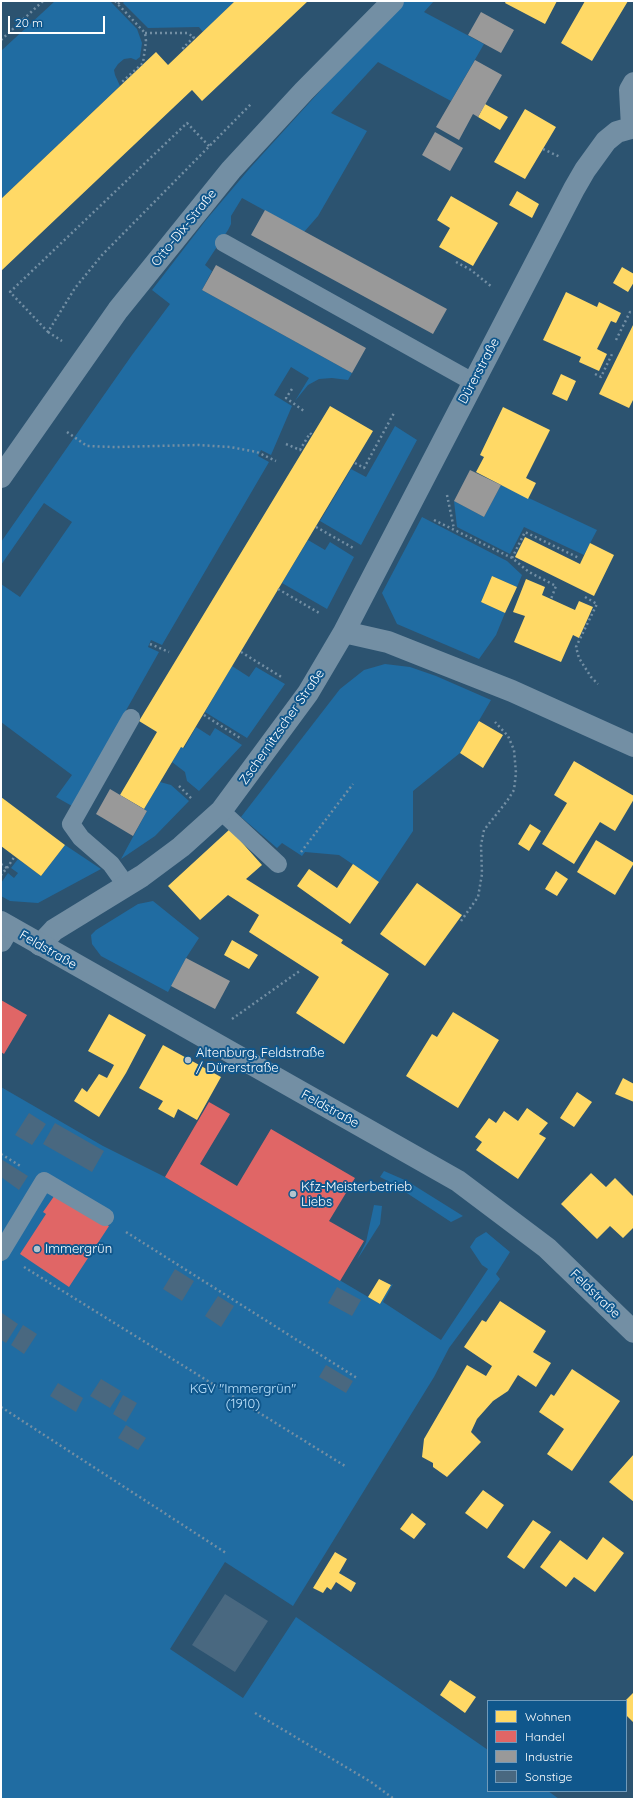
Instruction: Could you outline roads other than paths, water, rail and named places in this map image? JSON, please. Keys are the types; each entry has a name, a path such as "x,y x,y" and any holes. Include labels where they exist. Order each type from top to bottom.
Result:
{"street":[{"name":"Otto-Dix-Straße","path":"4,468 43,417 118,310 231,170 304,91 393,1"},
{"name":"Dürerstraße","path":"345,630 564,207 585,170 606,141 617,132 633,127 630,90 634,83"},
{"name":"Zschernitzscher Straße","path":"40,945 54,930 126,885 181,847 221,811 308,693 345,630"},
{"path":"345,630 388,642 441,663 507,690 634,746"},
{"name":"Feldstraße","path":"4,930 40,945 458,1181 547,1248 634,1332"}],"lane":[{"path":"224,243 473,382"},
{"path":"126,885 111,864 81,838 71,824 131,718"},
{"path":"221,811 278,864"},
{"path":"1,1252 44,1181 105,1216"}],"place":[{"name":"Altenburg, Feldstraße / Dürerstraße","path":"188,1060"},
{"name":"Kfz-Meisterbetrieb Liebs","path":"293,1194"},
{"name":"Immergrün","path":"37,1249"}],"park label":[{"name":"KGV \"Immergrün\" (1910)","path":"243,1396"}]}
